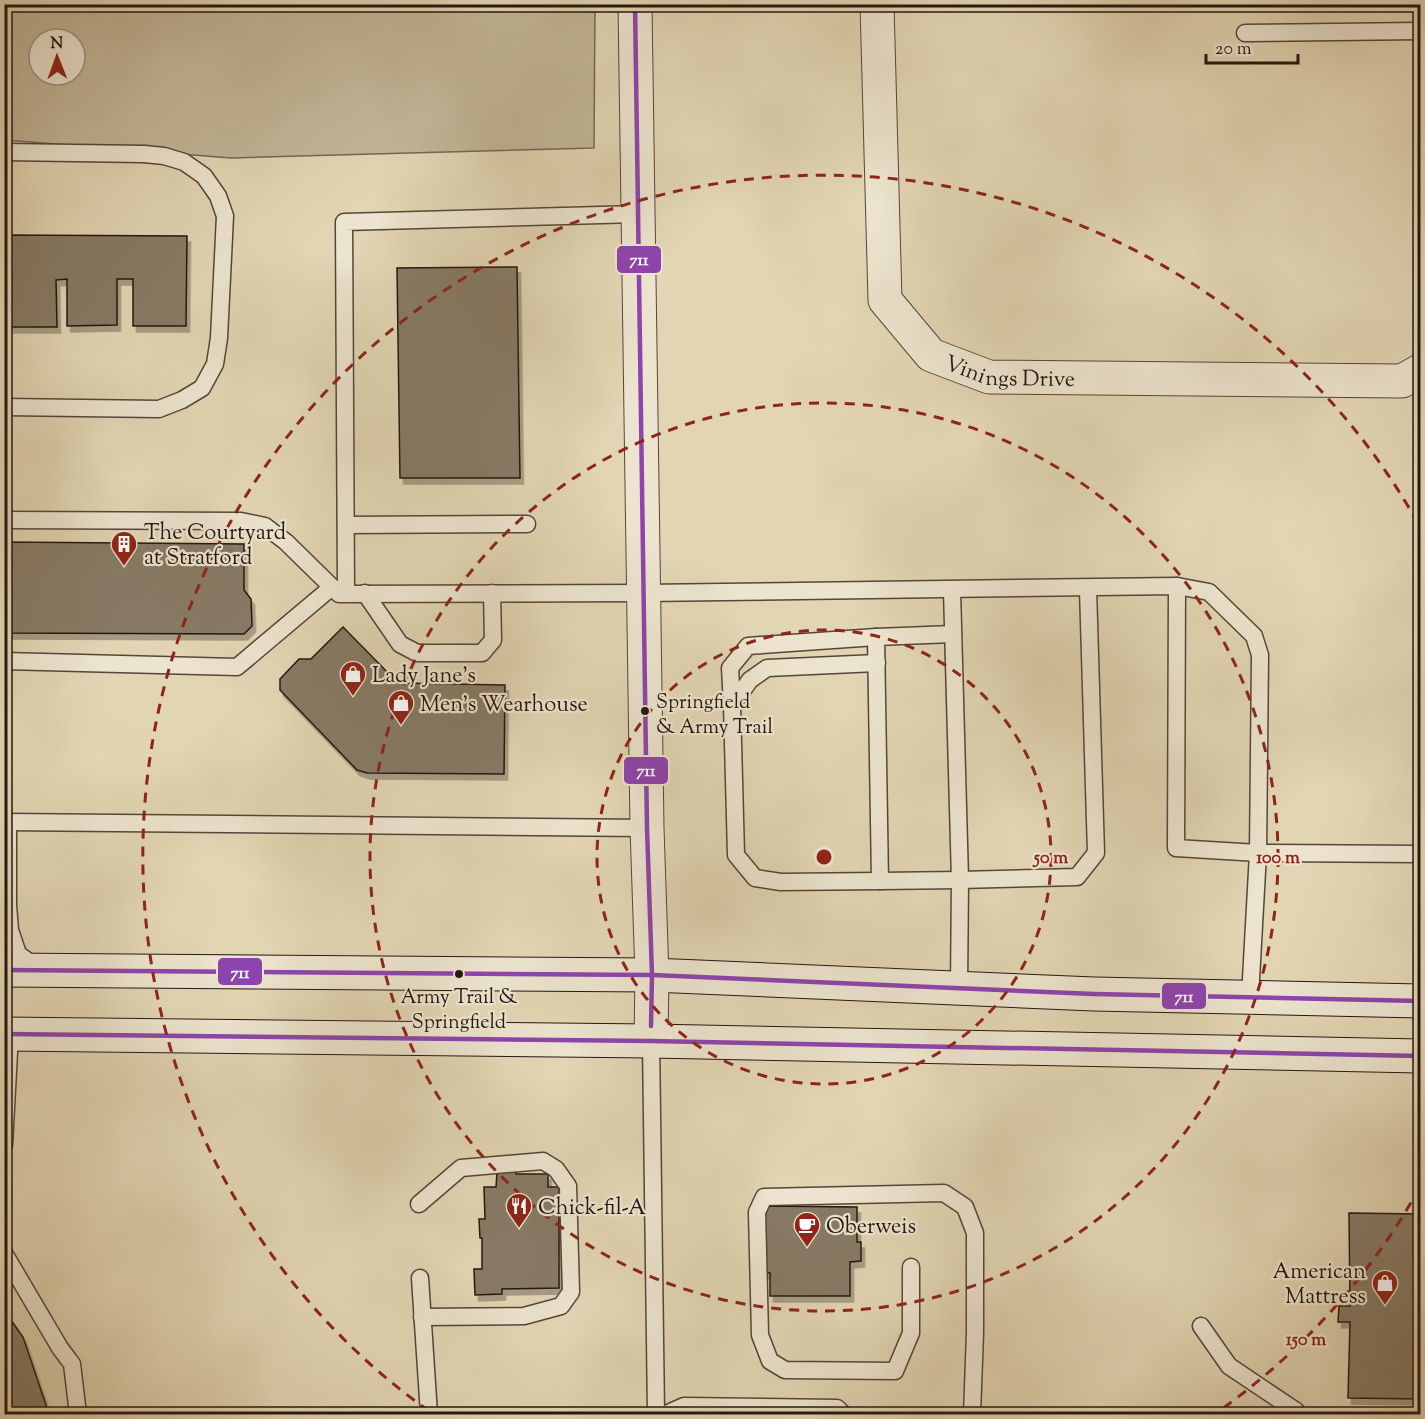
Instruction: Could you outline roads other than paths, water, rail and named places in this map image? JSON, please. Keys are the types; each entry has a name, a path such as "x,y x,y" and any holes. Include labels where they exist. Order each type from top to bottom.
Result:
{"main road":[{"path":"635,4 647,828 652,975 651,1041"},
{"name":"Vinings Drive","path":"877,4 885,300 931,355 989,377 1402,381 1420,371"},
{"path":"4,970 652,975 1094,994 1420,1001"},
{"path":"8,1034 651,1041 1420,1056"}],"lane":[{"path":"1245,33 1420,31"},
{"path":"4,152 164,156 184,162 204,176 218,196 225,216 219,338 215,364 202,388 159,410 4,407"},
{"path":"4,661 237,668 339,590 346,525 344,222 638,214"},
{"path":"4,520 241,521 264,526 286,542 339,590 365,593 644,593 1177,586 1209,592 1254,636 1260,655 1258,853 1250,997"},
{"path":"346,525 527,524"},
{"path":"1177,586 1176,848 1258,853 1420,854"},
{"path":"953,634 748,646 730,668 736,855 755,878 781,882 1077,877 1096,853 1088,588"},
{"path":"952,590 960,880 959,988"},
{"path":"365,593 400,644 417,653 482,652 492,640 492,593"},
{"path":"876,637 880,881"},
{"path":"732,705 750,680 767,668 877,663"},
{"path":"41,970 18,954 10,930 6,822 647,828"},
{"path":"4,1145 8,1034"},
{"path":"651,1041 656,1414"},
{"path":"419,1204 461,1168 543,1161 556,1169 568,1186 571,1292 561,1306 524,1316 422,1317"},
{"path":"911,1267 911,1333 895,1371 785,1370 770,1361 760,1335 757,1212 764,1197 944,1193 965,1207 975,1233 972,1414"},
{"path":"4,1253 60,1348 72,1364 78,1414"},
{"path":"420,1278 429,1414"},
{"path":"1201,1326 1229,1366 1296,1411"},
{"path":"666,1414 684,1406 837,1408 843,1414"}],"place":[{"name":"The Courtyard at Stratford","path":"124,567"},
{"name":"Lady Jane's","path":"353,697"},
{"name":"Springfield & Army Trail","path":"645,711"},
{"name":"Men's Wearhouse","path":"401,726"},
{"name":"Army Trail & Springfield","path":"459,974"},
{"name":"Chick-fil-A","path":"519,1229"},
{"name":"Oberweis","path":"807,1248"},
{"name":"American Mattress","path":"1385,1306"}]}
